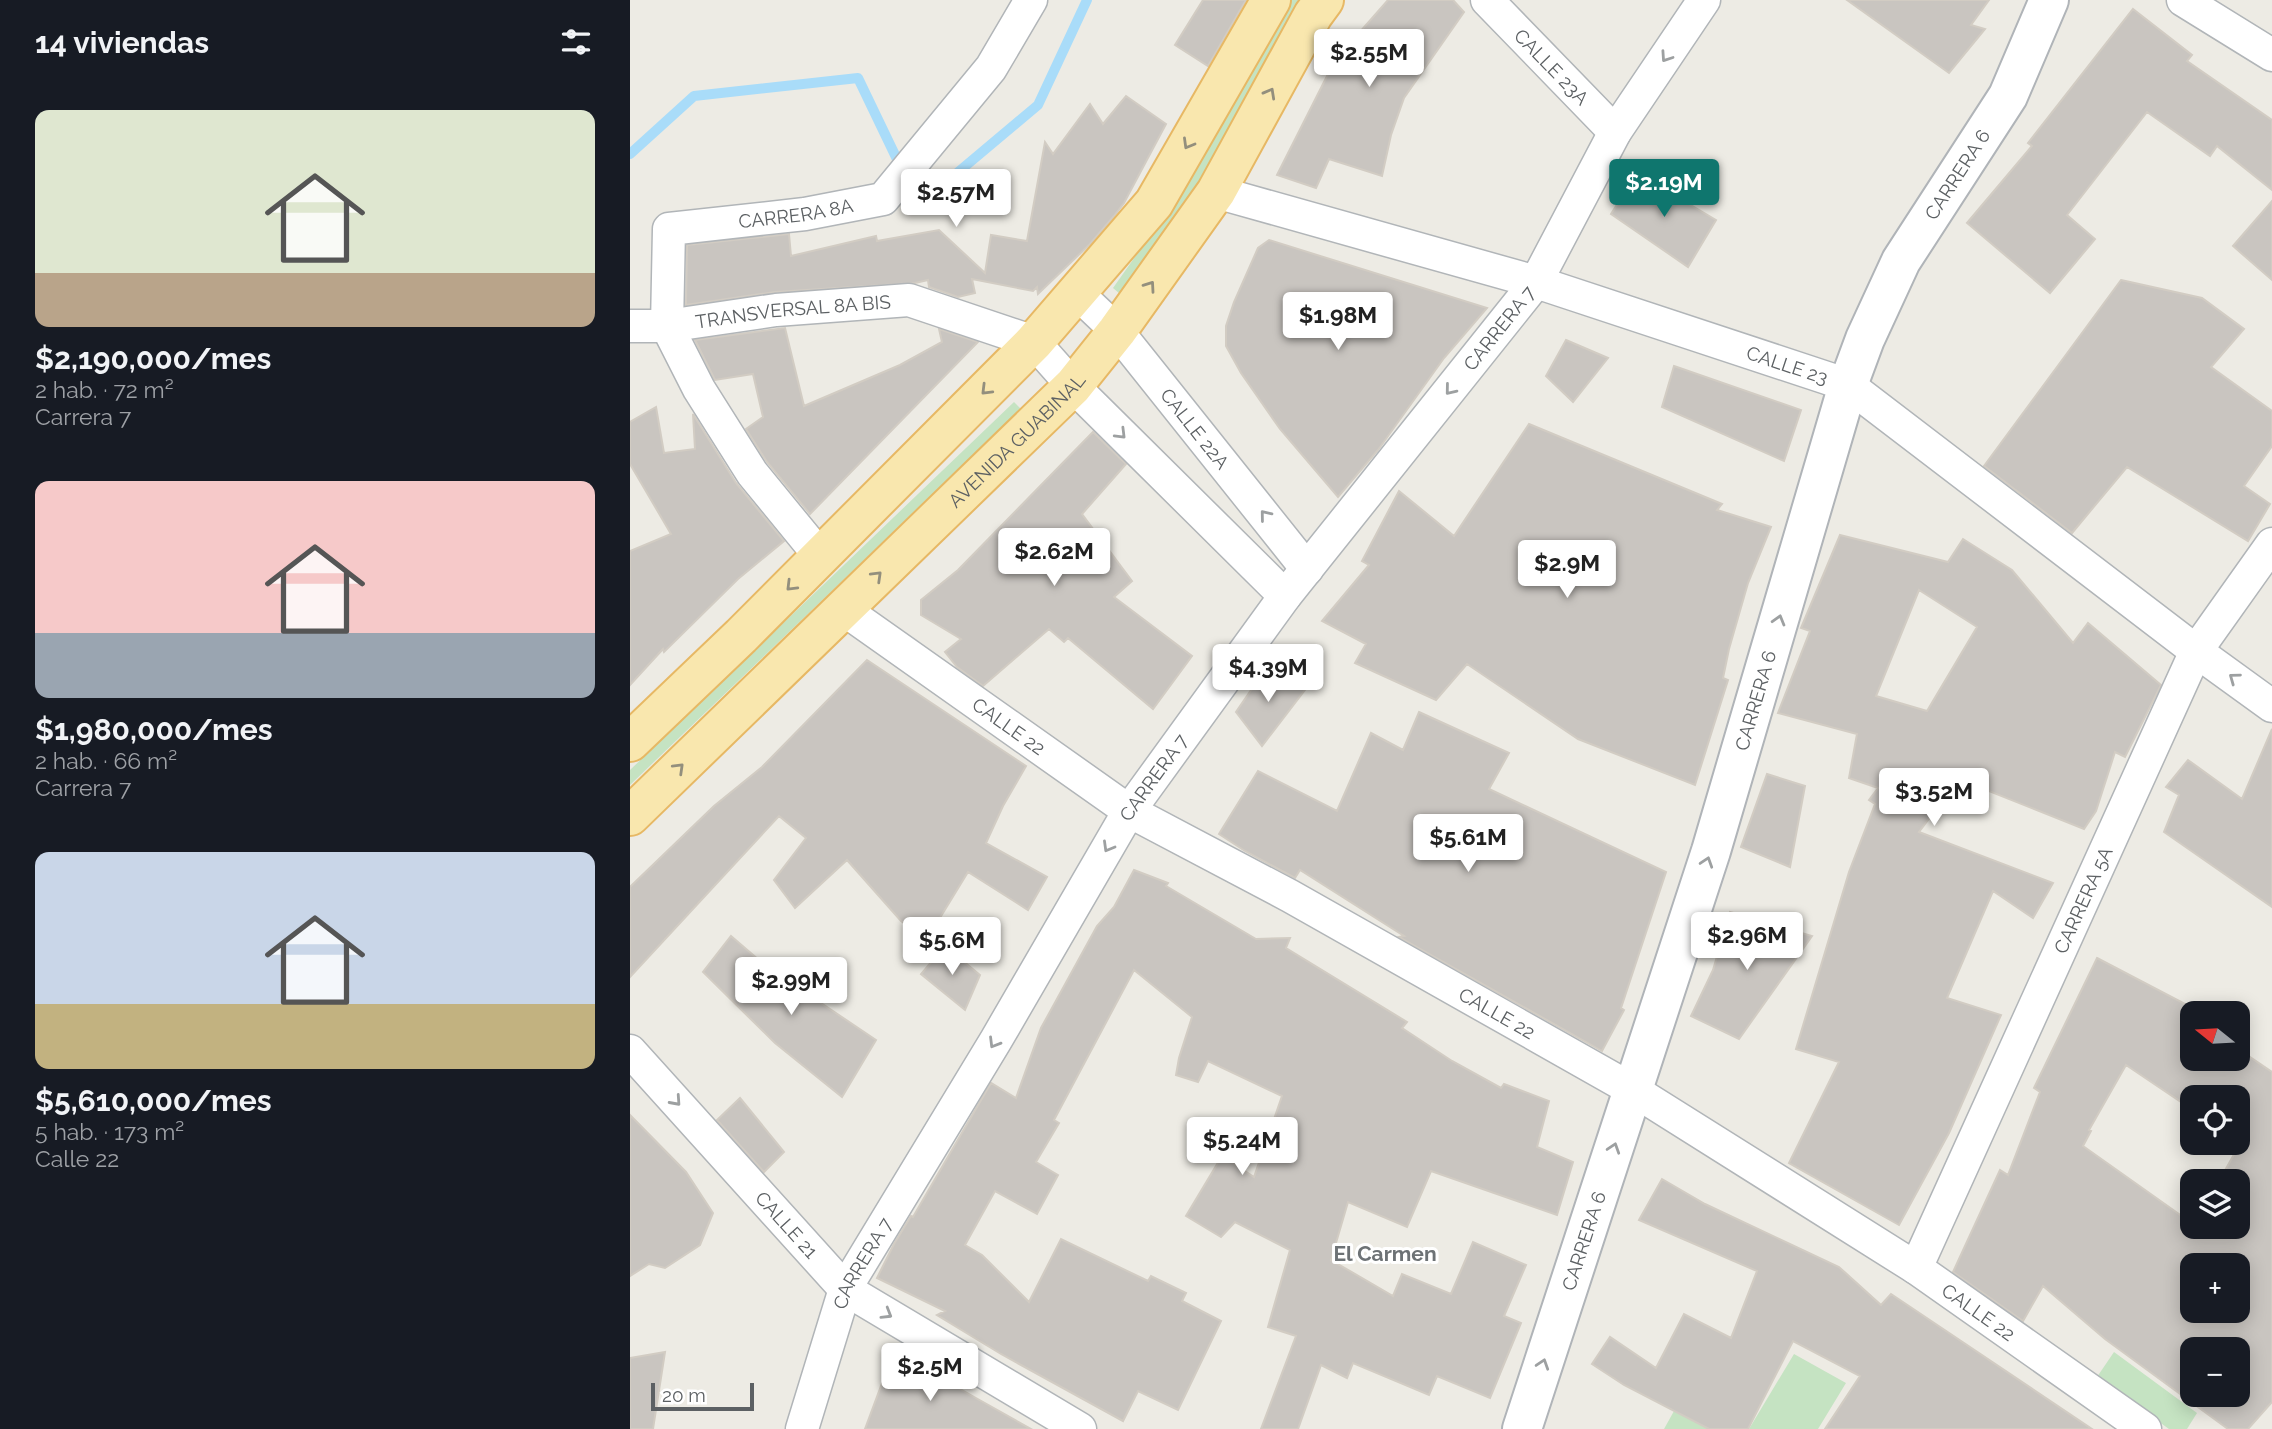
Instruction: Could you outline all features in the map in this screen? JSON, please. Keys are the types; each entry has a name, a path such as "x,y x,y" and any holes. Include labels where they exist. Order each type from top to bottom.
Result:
{"main road":[{"path":"630,742 1034,342 1077,293 1154,203 1271,0"},
{"name":"AVENIDA GUABINAL","path":"630,816 1073,386 1117,331 1216,192 1313,15 1324,0"}],"street":[{"name":"CARRERA 8A","path":"667,326 668,229 804,214 883,199 992,68 1031,0"},
{"name":"CALLE 23A","path":"1487,0 1615,132"},
{"name":"CARRERA 7","path":"802,1429 845,1289 996,1040 1129,811 1285,596 1536,282 1615,132 1704,0"},
{"name":"CARRERA 6","path":"1522,1429 1711,851 1848,385 1865,339 1901,261 2008,96 2049,0"},
{"path":"2183,0 2272,55"},
{"name":"CALLE 23","path":"1216,192 1536,282 1848,385 2272,706"},
{"name":"CALLE 22A","path":"1077,293 1117,331 1307,569"},
{"name":"TRANSVERSAL 8A BIS","path":"630,326 667,326 776,310 909,300 1034,342"},
{"path":"667,326 699,389 752,473 818,553"},
{"path":"1034,342 1073,386 1285,596"},
{"name":"CARRERA 5A","path":"1916,1268 2196,651 2272,544"},
{"name":"CALLE 22","path":"843,609 1129,811 1290,896 1633,1090 1916,1268 2145,1429"},
{"name":"CALLE 21","path":"630,1051 845,1289 1080,1429"}],"green space":[{"path":"1291,0 1309,0 1197,195 1126,299 1113,288 1183,189"},
{"path":"1014,402 1021,409 630,785 630,770"},
{"path":"2114,1352 2180,1401 2180,1407 2189,1407 2197,1413 2187,1429 2169,1429 2097,1377"},
{"path":"1794,1354 1846,1383 1818,1429 1749,1429"},
{"path":"1674,1411 1709,1429 1664,1429"}],"building":[{"path":"1203,0 1246,0 1208,66 1175,45"},
{"path":"1388,0 1453,0 1464,12 1404,98 1391,135 1382,176 1329,159 1316,188 1277,175 1327,76 1343,51"},
{"path":"1847,0 1989,0 1971,25 1985,29 1949,73"},
{"path":"2133,9 2192,55 2187,61 2272,120 2272,190 2217,146 2210,156 2147,112 2067,215 2095,239 2050,293 1967,223 2032,146 2028,143"},
{"path":"1126,96 1166,124 1124,203 1090,244 1038,294 1037,287 1033,291 972,279 975,293 958,297 929,287 928,280 775,292 686,305 687,245 789,234 791,256 876,236 877,241 939,230 985,273 991,235 1027,241 1045,142 1053,154 1090,104 1103,124"},
{"path":"1637,173 1716,220 1688,267 1611,214"},
{"path":"2272,201 2272,280 2233,246"},
{"path":"1269,240 1487,308 1444,358 1378,450 1338,497 1280,429 1241,373 1226,346 1226,326 1234,302 1258,248"},
{"path":"2121,280 2202,298 2244,329 2211,367 2272,411 2272,446 2244,486 2270,504 2248,541 2127,467 2072,533 1984,466"},
{"path":"785,328 804,406 900,365 942,342 939,329 978,342 810,514 767,462 746,429 763,417 753,374 715,380 695,340"},
{"path":"1566,340 1608,358 1573,402 1546,376"},
{"path":"1674,366 1801,410 1784,461 1662,407"},
{"path":"656,407 664,453 695,449 693,414 736,483 784,541 738,579 664,652 663,649 630,685 630,551 671,534 630,464 630,422"},
{"path":"1529,424 1722,504 1717,510 1771,527 1748,583 1723,678 1728,680 1695,785 1578,739 1467,664 1436,700 1355,663 1366,644 1322,621 1369,565 1362,561 1399,491 1454,536"},
{"path":"1093,432 1126,464 1082,514 1132,581 1114,597 1192,656 1153,709 1068,638 1064,642 1049,629 983,686 957,667 945,652 961,639 921,615 921,600 958,570"},
{"path":"1840,535 1948,562 1963,539 2012,570 2073,643 2088,623 2161,685 2125,757 2115,752 2096,811 2084,829 1959,779 1919,832 2053,883 2033,918 1993,891 1947,998 2001,1015 1949,1133 1899,1225 1789,1163 1839,1062 1796,1049 1849,872 1875,804 1869,800 1878,788 1849,778 1857,734 1778,713 1810,631 1801,628","holes":["1919,590 1977,627 1927,711 1876,696"]},
{"path":"867,660 1026,766 986,843 1047,877 1028,910 968,872 927,939 901,921 847,860 795,908 774,880 806,838 779,816 630,977 630,887 714,806 762,767"},
{"path":"1269,664 1278,681 1308,686 1262,746 1236,712"},
{"path":"1419,712 1509,753 1489,789 1666,872 1621,1008 1624,1010 1602,1051 1399,937 1404,936 1300,870 1295,878 1219,834 1258,771 1337,811 1371,733 1403,750"},
{"path":"2272,729 2272,907 2164,832 2179,795 2166,787 2188,760 2242,799"},
{"path":"1767,774 1805,786 1790,867 1741,847"},
{"path":"1134,870 1168,883 1166,886 1256,939 1290,938 1286,948 1407,1022 1402,1028 1452,1061 1501,1088 1504,1084 1549,1101 1537,1147 1573,1162 1557,1215 1431,1171 1407,1227 1348,1202 1331,1260 1393,1296 1402,1274 1451,1294 1473,1242 1526,1265 1504,1316 1521,1323 1490,1398 1437,1376 1429,1395 1353,1363 1347,1378 1321,1365 1298,1429 1261,1429 1296,1336 1268,1327 1290,1250 1235,1222 1221,1237 1186,1216 1222,1156 1254,1177 1282,1096 1208,1061 1198,1082 1176,1075 1192,1017 1134,970 1054,1120 1059,1123 1036,1162 1058,1175 1037,1214 995,1191 965,1245 982,1255 1029,1302 1061,1239 1148,1281 1151,1276 1186,1293 1182,1301 1221,1321 1178,1410 1138,1391 1123,1421 1001,1354 937,1315 945,1311 877,1278 894,1244 911,1216 913,1217 991,1083 1016,1098 1041,1028 1097,926 1114,907"},
{"path":"1730,912 1812,936 1739,1039 1691,1016 1713,970"},
{"path":"731,936 766,966 876,1040 842,1097 775,1043 703,972"},
{"path":"945,946 980,975 965,1010 921,974"},
{"path":"2097,958 2180,1001 2180,1071 2250,1071 2250,1057 2272,1072 2272,1402 2248,1429 2228,1429 2198,1407 2250,1407 2250,1337 2180,1337 2180,1394 2105,1339 2043,1286 2023,1321 1953,1272 2000,1170 2008,1175 2040,1092 2034,1088","holes":["2126,1065 2180,1101 2180,1085 2250,1085 2250,1155 2234,1155 2226,1169 2250,1169 2250,1239 2180,1239 2180,1215 2083,1146 2091,1131 2089,1130"]},
{"path":"740,1098 784,1152 764,1172 717,1120"},
{"path":"630,1115 686,1172 713,1213 700,1245 665,1268 649,1264 630,1276"},
{"path":"1662,1179 1705,1204 1839,1267 1881,1305 1891,1294 2092,1429 1825,1429 1860,1376 1793,1341 1748,1429 1709,1429 1624,1385 1592,1364 1610,1337 1656,1368 1684,1314 1731,1338 1757,1271 1639,1220"},
{"path":"894,1351 976,1398 1031,1429 865,1429"},
{"path":"665,1352 653,1429 630,1429 630,1358"}],"waterway":[{"path":"630,154 694,96 858,78 919,205 1038,105 1087,0"}],"district":[{"name":"El Carmen","path":"1385,1254"}]}
